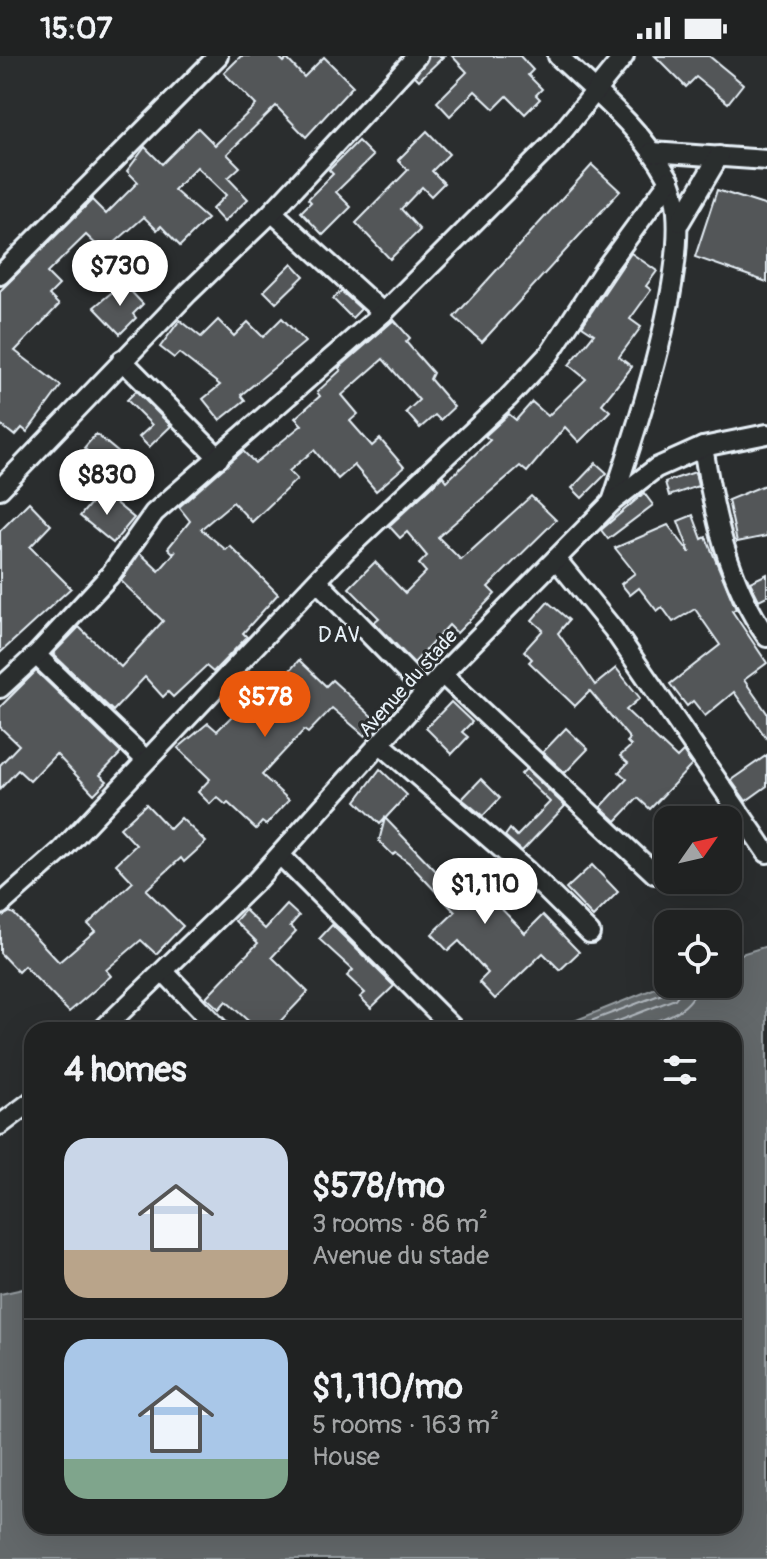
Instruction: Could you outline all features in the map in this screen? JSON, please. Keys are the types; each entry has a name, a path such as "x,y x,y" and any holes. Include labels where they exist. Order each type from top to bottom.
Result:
{"street":[{"path":"0,275 218,56"},
{"path":"0,489 122,360 272,212 417,56"},
{"path":"558,56 652,152 670,180 680,222 677,269 612,502"},
{"path":"0,688 36,655 110,575 154,513 383,313 555,141 624,56"},
{"path":"652,152 767,160"},
{"path":"680,222 719,156"},
{"path":"0,905 61,851 345,551 508,398 550,353 670,180"},
{"path":"272,212 383,313"},
{"path":"122,360 219,458"},
{"name":"Avenue du stade","path":"111,1022 165,973 280,855 382,745 442,674 612,502 656,468 703,447 767,434"},
{"path":"703,447 714,516 735,578 767,637"},
{"path":"556,559 613,629 767,853"},
{"path":"318,582 426,692"},
{"path":"36,655 146,760"},
{"path":"442,674 654,873"},
{"path":"382,745 526,870 590,933"},
{"path":"280,855 447,1022"},
{"path":"165,973 212,1022"},
{"path":"0,1125 24,1107"}],"water":[{"path":"767,946 767,1559 0,1559 0,1294 24,1289 24,1534 742,1534 742,1022 572,1022 654,989 654,998 742,998 742,954"}],"building":[{"path":"241,56 278,56 284,62 287,59 304,77 324,57 353,86 306,137 276,106 227,154 240,167 228,178 248,199 224,222 212,209 226,195 197,167 174,190 207,219 180,246 161,226 157,230 144,217 104,252 86,235 47,273 59,285 49,295 59,305 15,351 61,386 27,432 22,428 15,436 0,424 0,291 92,200 106,214 138,182 127,171 145,147 162,164 198,128 215,145 256,105 224,73"},
{"path":"429,56 444,56 419,80 415,76"},
{"path":"452,56 520,56 533,70 528,75 542,89 536,95 540,99 525,114 507,96 494,109 475,91 450,116 437,102 467,72"},
{"path":"655,56 709,56 743,84 728,103 696,77 686,87"},
{"path":"427,131 449,154 432,171 444,183 431,196 422,187 401,209 420,230 390,259 356,223 408,170 398,160"},
{"path":"358,141 373,156 336,192 351,207 323,235 301,212 311,202 308,199 333,174 329,170"},
{"path":"592,165 620,191 482,342 454,317"},
{"path":"717,190 767,206 767,282 695,257"},
{"path":"631,253 657,271 646,286 651,290 630,319 641,327 619,357 632,367 602,404 610,411 579,442 565,427 527,472 520,466 438,537 461,560 531,496 556,520 488,587 495,594 457,633 449,625 414,663 374,622 379,618 349,588 375,562 405,593 426,572 419,564 427,556 407,532 400,538 389,526 443,476 447,481 490,440 485,436 509,414 516,420 532,402 548,416 586,379 569,365 594,334 582,326"},
{"path":"292,263 304,276 276,303 264,291"},
{"path":"123,283 143,304 133,314 136,318 120,334 94,307"},
{"path":"341,291 361,309 352,318 333,299"},
{"path":"282,318 305,342 241,395 245,400 220,420 203,399 220,385 179,353 174,358 160,347 180,320 201,337 218,320 234,336 248,322 263,337"},
{"path":"394,320 410,338 406,342 433,373 430,379 454,407 440,420 435,415 420,428 406,412 419,400 383,359 342,395 358,414 350,421 372,446 380,439 404,467 376,491 354,465 338,479 314,450 289,471 297,479 252,522 233,502 201,529 226,550 230,546 278,594 243,633 247,637 213,672 206,666 173,697 168,692 163,697 145,677 113,711 53,654 79,627 121,667 163,621 121,581 140,553 159,571 176,551 173,553 168,548 190,521 179,507 243,451 255,463 302,425 295,418 320,396 317,392 341,370 339,368"},
{"path":"136,391 171,426 149,447 139,437 152,425 127,400"},
{"path":"96,434 120,454 95,484 82,472 94,457 84,448"},
{"path":"596,463 607,473 582,498 572,488"},
{"path":"695,472 698,486 669,496 665,482"},
{"path":"767,484 767,536 737,542 728,500"},
{"path":"101,491 134,518 113,543 80,516"},
{"path":"644,493 653,505 608,539 601,530"},
{"path":"29,502 51,525 30,547 71,588 0,653 0,531"},
{"path":"693,515 702,539 706,537 736,609 732,611 767,663 744,680 767,713 767,739 734,692 705,716 693,701 687,706 670,684 720,645 695,609 673,622 662,607 657,611 639,588 630,595 621,584 635,573 615,548 668,525 690,553 678,521"},
{"path":"767,574 767,596 759,600 750,582"},
{"path":"548,602 569,620 558,633 595,685 616,668 640,698 626,710 677,758 683,752 692,765 650,809 638,798 616,821 601,807 627,779 619,772 628,763 620,756 631,746 627,742 630,739 590,691 575,706 529,662 532,659 524,651 543,630 532,620"},
{"path":"299,660 326,686 332,680 378,722 365,736 332,708 308,733 304,730 262,775 289,800 266,825 262,822 256,829 228,803 226,805 217,797 210,804 198,792 210,779 178,748 208,723 217,731 237,711 234,708 239,702 230,694 245,678 261,693 280,672 285,676"},
{"path":"36,671 121,753 100,775 107,781 94,794 56,754 30,781 18,770 0,789 0,765 19,745 0,727 0,707"},
{"path":"451,702 472,722 462,732 468,737 452,754 426,728"},
{"path":"566,728 588,749 565,773 543,752"},
{"path":"767,755 767,786 746,801 731,780"},
{"path":"380,769 407,795 380,824 356,801"},
{"path":"526,769 565,806 522,851 505,836 510,829 517,836 550,802 521,774"},
{"path":"481,779 500,798 483,816 462,799"},
{"path":"146,804 170,829 181,818 206,842 184,862 181,858 146,890 183,926 156,954 141,940 106,970 111,976 69,1012 24,966 18,972 0,953 0,917 10,912 14,914 59,962 95,931 88,924 133,882 116,864 136,845 120,828"},
{"path":"385,818 462,898 466,894 478,907 489,896 525,933 543,915 579,952 560,970 543,953 495,999 479,982 488,973 459,941 448,951 432,934 455,912 409,863 396,853 393,855 379,841"},
{"path":"592,865 618,892 593,917 566,889"},
{"path":"287,905 299,916 290,926 296,931 272,957 308,992 280,1022 249,1022 226,1001 219,1009 206,997 258,943 235,921 245,910 265,929"},
{"path":"332,925 394,986 371,1008 360,997 365,993 347,976 353,970 319,939"}],"district":[{"name":"DAV","path":"340,635"}]}
